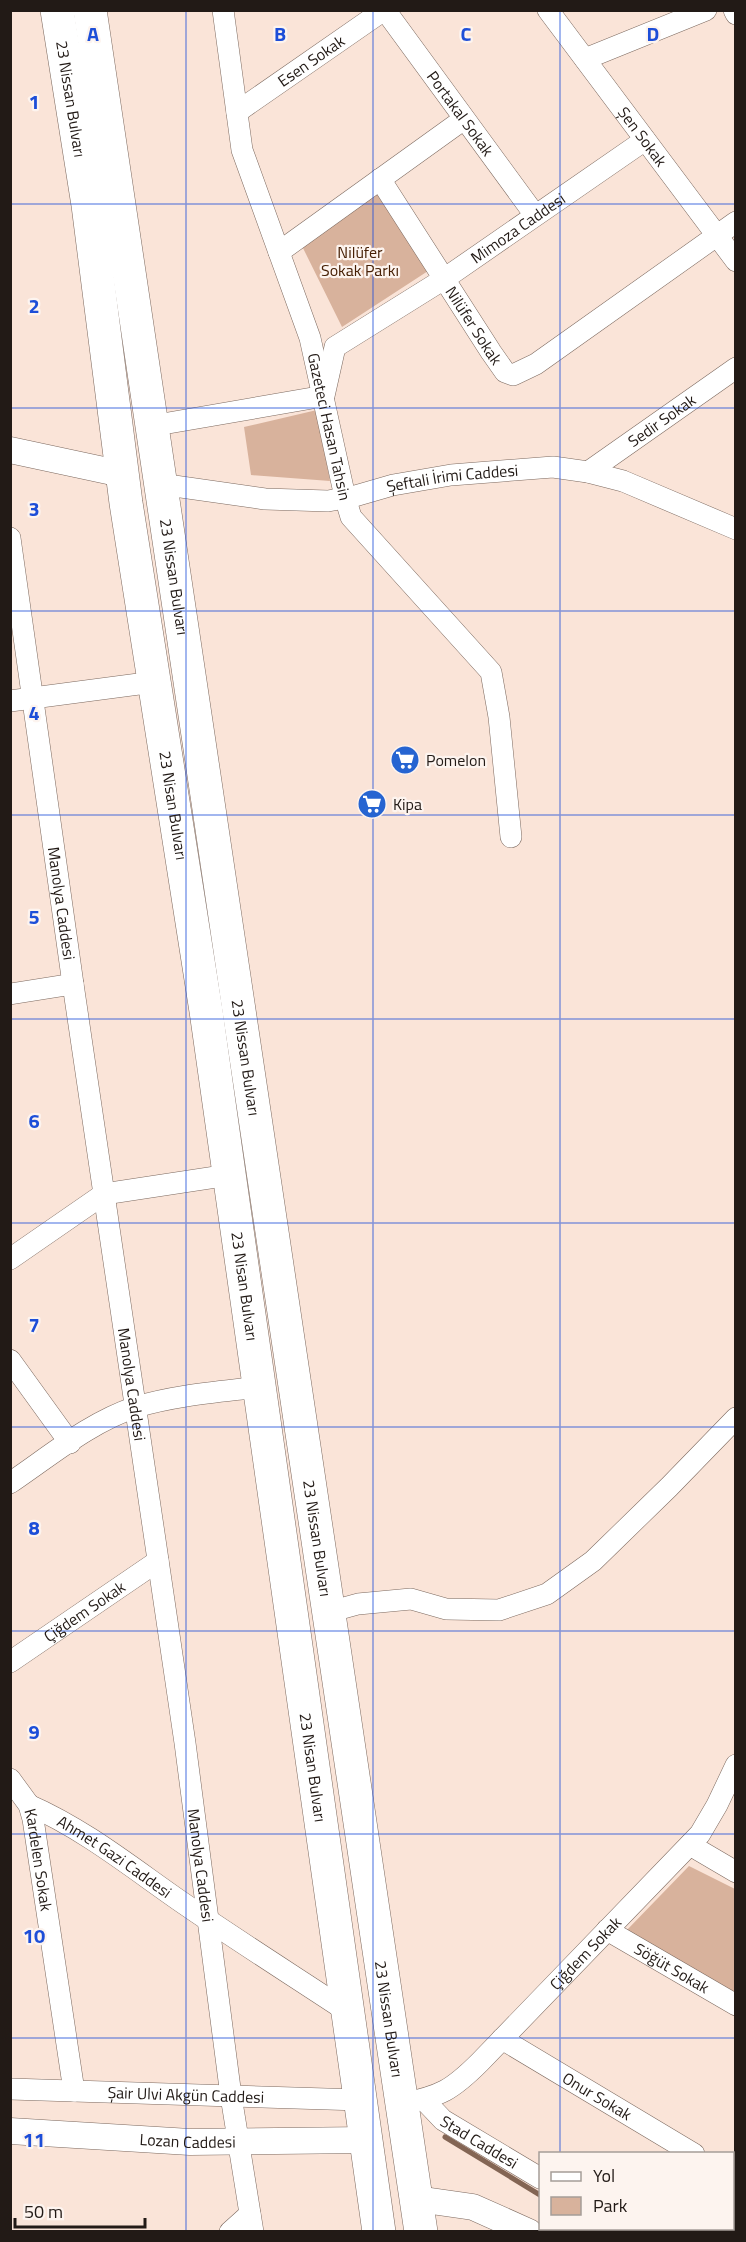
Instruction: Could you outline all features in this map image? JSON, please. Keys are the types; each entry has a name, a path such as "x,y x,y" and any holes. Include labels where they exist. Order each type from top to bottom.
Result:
{"highway":[{"name":"23 Nissan Bulvarı","path":"57,10 88,205 122,474"},
{"name":"23 Nissan Bulvarı","path":"90,10 328,1612 413,2102 417,2199 422,2232"},
{"name":"23 Nisan Bulvarı","path":"122,474 206,1011 379,2232"}],"street":[{"name":"Gazeteci Hasan Tahsin","path":"223,10 242,150 310,338 351,517 491,672 499,717 511,837"},
{"name":"Esen Sokak","path":"237,112 385,10"},
{"name":"Portakal Sokak","path":"385,10 535,216"},
{"name":"Şen Sokak","path":"548,10 735,261"},
{"path":"585,59 706,10"},
{"path":"279,252 464,119"},
{"name":"Mimoza Caddesi","path":"324,396 335,347 444,279 645,140"},
{"name":"Nilüfer Sokak","path":"380,179 498,362 506,372 513,375 536,364 735,222"},
{"name":"Sedir Sokak","path":"588,472 735,368"},
{"path":"151,426 324,396"},
{"path":"10,450 122,474"},
{"name":"Şeftali İrimi Caddesi","path":"160,484 265,499 328,501 393,485 452,475 553,467 588,472 623,481 735,529"},
{"name":"Manolya Caddesi","path":"10,538 185,1743 231,2096 252,2223"},
{"path":"10,701 154,682"},
{"path":"10,994 73,984"},
{"path":"10,1259 104,1194 229,1175"},
{"path":"12,1364 69,1443"},
{"path":"10,1483 102,1422 135,1407 163,1400 259,1387"},
{"path":"328,1612 358,1604 411,1599 446,1609 499,1610 547,1594 593,1561 735,1418"},
{"name":"Çiğdem Sokak","path":"10,1662 158,1561"},
{"name":"Çiğdem Sokak","path":"413,2102 438,2095 458,2084 690,1845 708,1821 735,1765"},
{"name":"Kardelen Sokak","path":"10,1779 29,1805 33,1819 74,2091"},
{"name":"Ahmet Gazi Caddesi","path":"29,1805 77,1830 208,1921 348,2012"},
{"path":"690,1845 735,1872"},
{"name":"Söğüt Sokak","path":"607,1930 735,2004"},
{"name":"Onur Sokak","path":"502,2039 691,2152"},
{"name":"Şair Ulvi Akgün Caddesi","path":"10,2089 360,2100"},
{"name":"Stad Caddesi","path":"413,2102 539,2177"},
{"name":"Lozan Caddesi","path":"10,2131 190,2142 366,2140"},
{"path":"417,2199 473,2207 529,2232"},
{"path":"230,2232 252,2223"}],"green space":[{"name":"Nilüfer Sokak Parkı","path":"377,192 428,271 342,327 302,246"},
{"path":"317,410 330,481 251,475 244,427"},
{"path":"689,1866 735,1889 735,1995 625,1932"}],"waterway":[{"path":"445,2137 539,2194"}],"place":[{"name":"Pomelon","path":"405,760"},
{"name":"Kipa","path":"372,804"}]}
